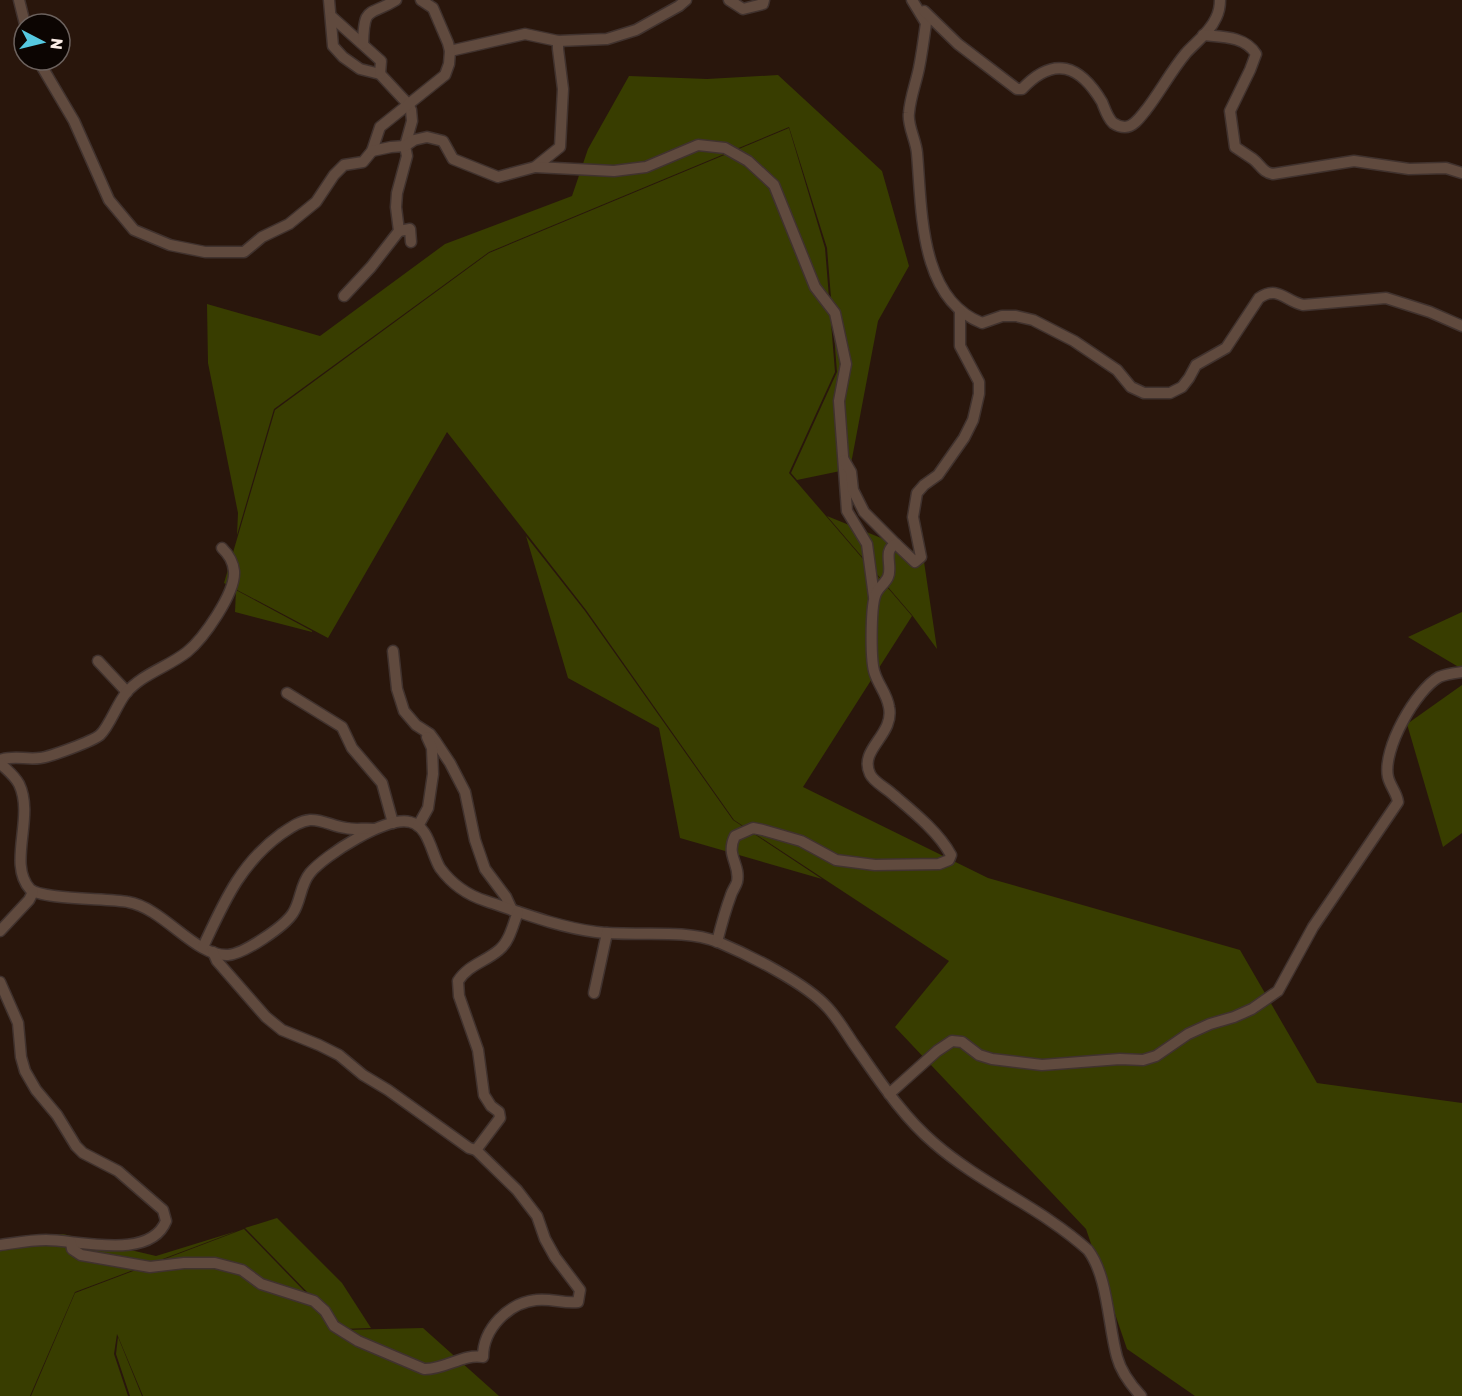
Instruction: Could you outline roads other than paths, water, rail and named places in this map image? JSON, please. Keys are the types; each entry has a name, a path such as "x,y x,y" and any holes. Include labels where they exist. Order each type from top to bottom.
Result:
{"street":[{"path":"329,0 333,46 343,57 360,69 380,74 411,110 412,121 405,146 407,156 397,193 399,231"},
{"path":"363,44 366,18 371,11 396,0"},
{"path":"45,72 74,121 109,200 134,230 170,245 205,252 244,252 262,237 289,224 316,202 334,175 344,165 363,162 372,151 380,127 445,75 450,51 436,4 421,0"},
{"path":"450,51 525,34 558,41 606,39 636,30 680,6 686,0"},
{"path":"729,0 743,9 763,4 764,0"},
{"path":"913,0 958,44 1017,89 1022,89 1043,71 1067,68 1082,76 1091,86 1114,125 1127,127 1146,110 1185,54 1216,19 1220,0"},
{"path":"913,0 926,23 920,64 908,115 916,145 922,220 932,268 949,301 960,312 982,323 1002,316 1033,320 1074,341 1117,370 1131,387 1152,394 1170,393 1182,387 1196,365 1226,348 1259,298 1267,292 1275,292 1303,305 1386,298 1430,312 1462,326"},
{"path":"332,16 381,61 380,74"},
{"path":"1203,35 1234,38 1252,47 1256,54 1230,111 1235,147 1255,160 1261,170 1273,174 1354,161 1409,169 1446,168 1462,173"},
{"path":"535,168 560,147 563,89 558,41"},
{"path":"372,151 405,146 414,140 427,137 442,141 453,159 498,177 535,168 614,171 646,167 698,145 725,148 748,161 774,185 815,287 835,313 846,364 839,401 847,511 867,544 874,598 871,656 874,673 885,692 890,718 887,729 873,746 867,764 870,775 921,820 947,847 951,855 949,860 924,866 836,860 801,841 753,828 735,836 731,844 731,856 736,866 737,882 717,942"},
{"path":"344,296 371,267 399,231 410,229 411,242"},
{"path":"842,457 851,472 853,490 864,512 915,562 919,561 921,550 912,517 917,493 924,484 938,474 964,438 977,408 979,382 960,346 960,312"},
{"path":"874,598 889,576 889,549 896,544"},
{"path":"222,548 230,555 234,572 233,582 206,632 189,651 152,673 127,692 100,735 51,756 39,759 11,756 0,761 18,781 23,796 25,819 20,864 24,880 33,892 45,896 92,898 139,904 157,913 181,933 208,949 226,955 237,953 284,923 294,912 304,883 311,872 342,847 377,829 406,821 418,826 425,834 436,861 453,882 476,898 563,926 607,933 691,936 717,942 787,977 821,1001 910,1120 943,1151 1034,1210 1088,1250 1092,1255 1104,1292 1119,1364 1127,1380 1141,1396"},
{"path":"393,651 401,705 407,716 429,734 444,752 465,792 485,869 515,911"},
{"path":"98,661 127,692"},
{"path":"890,1094 937,1051 952,1041 962,1042 979,1055 992,1059 1042,1065 1120,1059 1143,1060 1156,1056 1199,1029 1252,1009 1278,991 1313,927 1398,802 1388,776 1389,756 1399,725 1439,677 1462,672"},
{"path":"287,693 342,727 352,748 382,783 393,823"},
{"path":"418,826 428,808 434,774 432,748 421,728"},
{"path":"208,949 226,899 250,863 257,854 294,825 314,820 345,828 377,829"},
{"path":"0,931 29,900 33,892"},
{"path":"476,1150 500,1118 499,1112 491,1106 484,1095 478,1050 459,996 459,981 468,969 500,950 504,945 515,911"},
{"path":"594,993 607,933"},
{"path":"71,1243 72,1249 81,1255 129,1264 150,1267 184,1263 215,1263 242,1270 261,1284 314,1301 325,1311 334,1326 358,1341 424,1369 435,1370 476,1355 483,1357 483,1345 490,1328 499,1318 517,1307 534,1300 554,1299 568,1303 578,1302 580,1290 555,1257 545,1239 537,1216 517,1190 476,1150 468,1148 388,1090 363,1075 339,1055 319,1044 282,1030 266,1017 208,949"},
{"path":"0,982 18,1023 21,1057 25,1071 36,1090 57,1115 76,1146 83,1153 118,1171 163,1210 166,1221 163,1228 137,1243 112,1245 47,1240 0,1245"}]}
